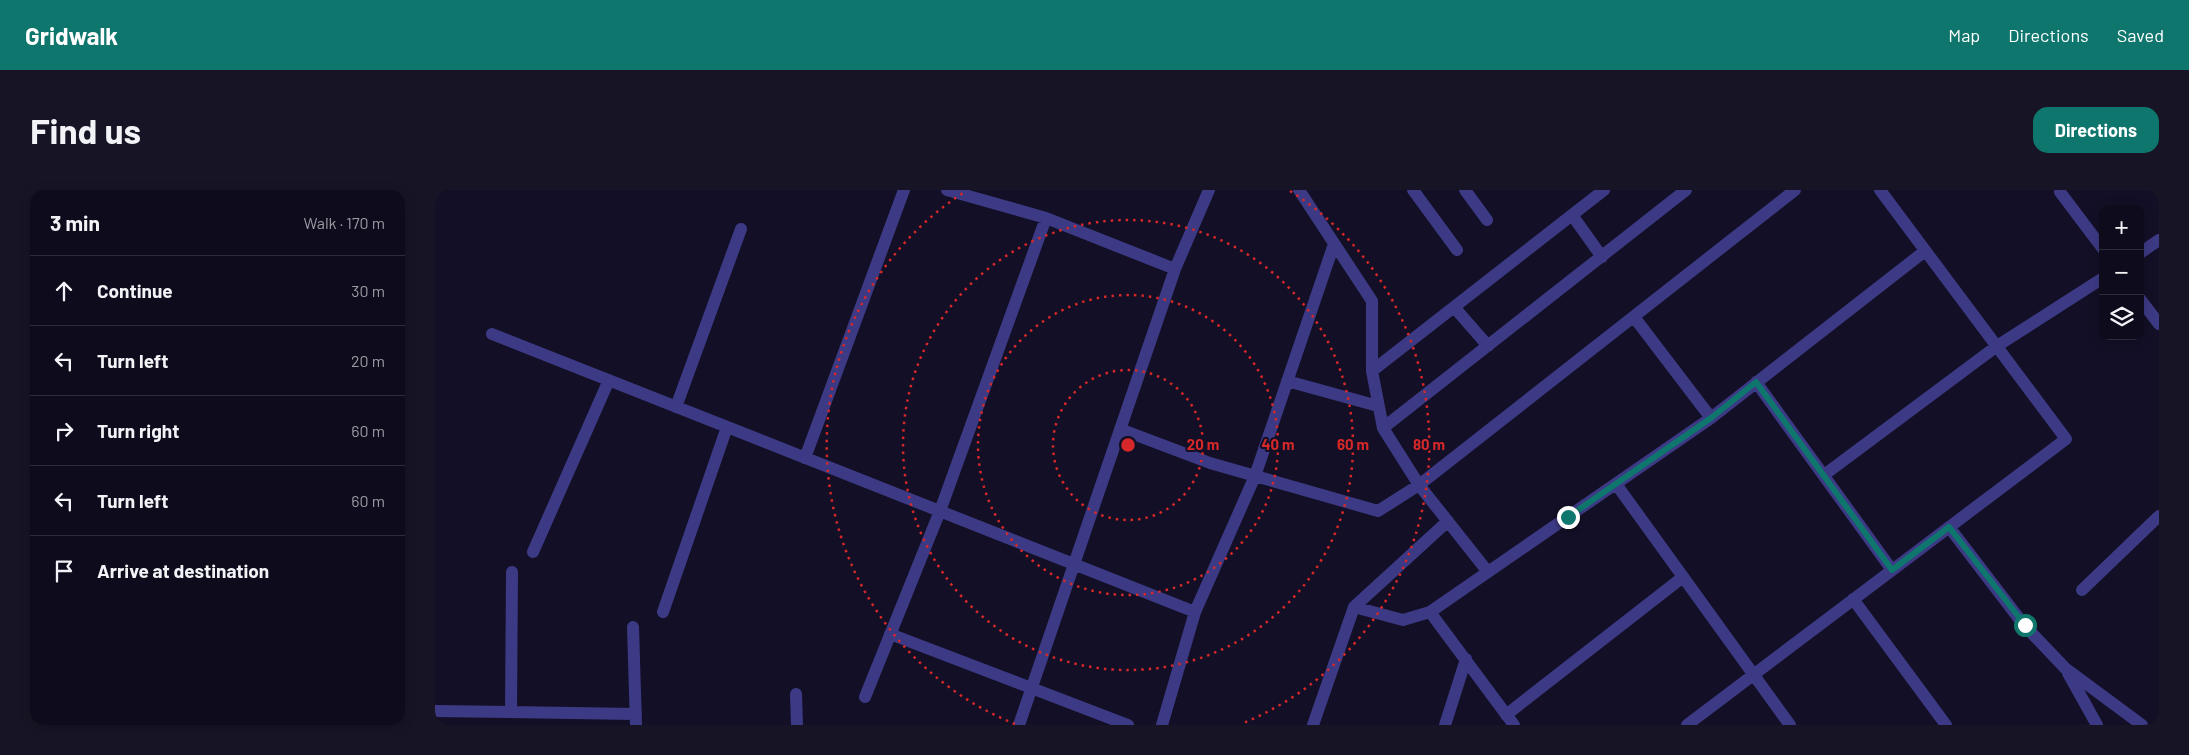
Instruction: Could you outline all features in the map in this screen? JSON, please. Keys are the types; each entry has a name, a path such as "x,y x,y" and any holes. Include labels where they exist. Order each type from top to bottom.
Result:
{"street":[{"path":"805,458 904,190"},
{"path":"947,190 1046,218 1175,269"},
{"path":"1019,725 1175,269 1209,190"},
{"path":"1299,190 1372,301 1372,371 1377,406 1383,428 1419,485 1488,572"},
{"path":"1413,190 1457,250"},
{"path":"1465,190 1487,220"},
{"path":"1372,371 1604,190"},
{"path":"1383,428 1686,190"},
{"path":"1120,429 1210,463 1378,511 1419,485 1795,190"},
{"path":"1687,725 2066,439 1880,190"},
{"path":"2060,192 2099,244"},
{"path":"1572,215 1602,257"},
{"path":"865,697 940,511 1046,218"},
{"path":"676,407 741,229"},
{"path":"2144,250 2159,240"},
{"path":"1162,725 1195,612 1255,476 1334,244"},
{"path":"1354,607 1403,620 1430,612 1711,418 1925,251"},
{"path":"1824,476 1997,346 2099,281"},
{"path":"2144,304 2159,324"},
{"path":"1454,307 1488,346"},
{"path":"1634,316 1711,418"},
{"path":"492,334 1195,612"},
{"path":"533,552 609,380"},
{"path":"1287,381 1377,406"},
{"path":"1756,382 1892,570"},
{"path":"663,612 727,427"},
{"path":"1616,484 1791,725"},
{"path":"2082,590 2159,516"},
{"path":"1313,725 1354,607 1447,521"},
{"path":"1949,527 2025,625 2065,668 2142,725"},
{"path":"511,712 512,572"},
{"path":"1430,612 1510,720 1683,577"},
{"path":"1853,599 1946,725"},
{"path":"435,711 511,712 636,719 633,627"},
{"path":"890,634 1128,725"},
{"path":"1445,725 1466,659"},
{"path":"2065,668 2097,725"},
{"path":"796,694 797,725"}],"route":[{"path":"1568,517 1711,418 1756,382 1892,570 1949,527 2025,625"}]}
